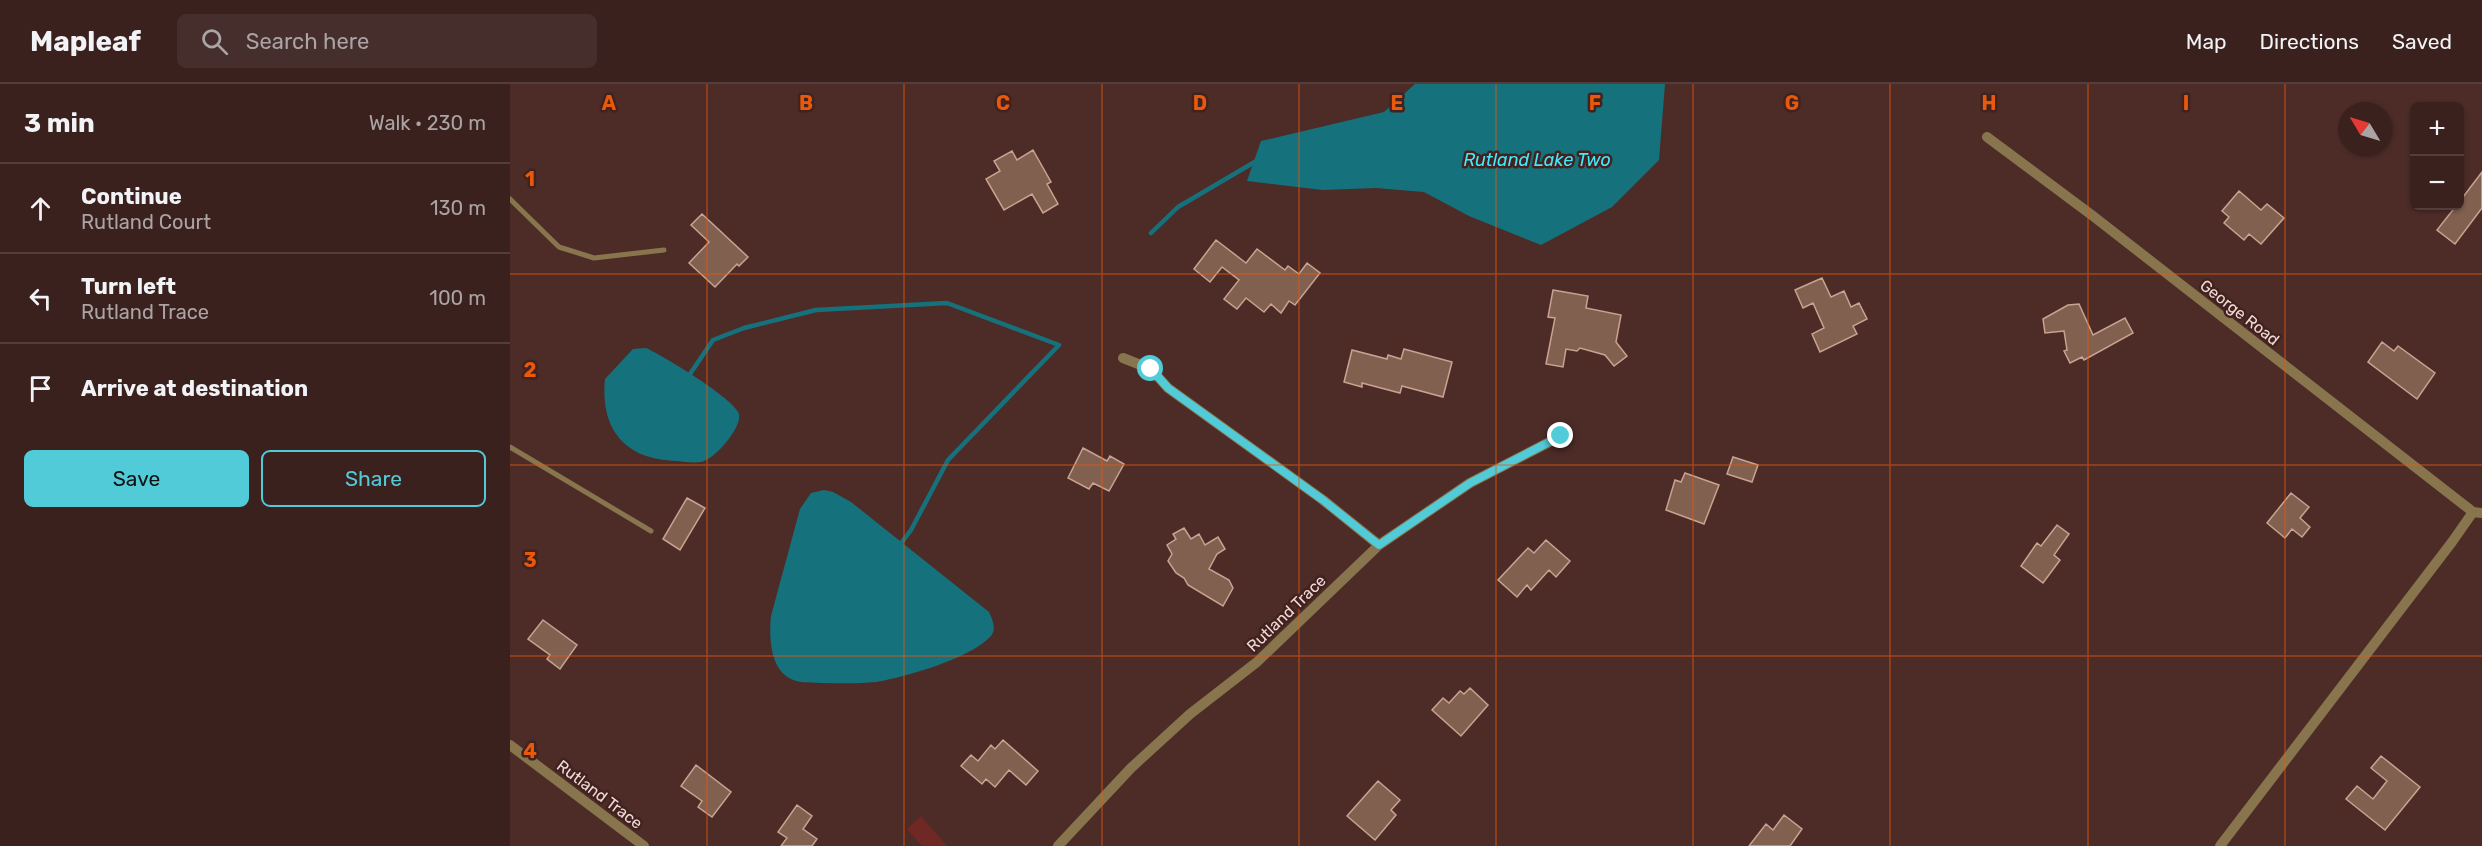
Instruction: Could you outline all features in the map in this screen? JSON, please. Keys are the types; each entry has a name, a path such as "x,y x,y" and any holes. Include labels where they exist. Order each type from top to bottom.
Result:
{"street":[{"name":"George Road","path":"1987,137 2477,512 2220,846"},
{"path":"1123,358 1151,369 1168,388 1323,500 1379,545"},
{"name":"Rutland Trace","path":"1058,846 1131,768 1190,714 1257,662 1379,545 1470,483 1561,436"},
{"name":"Rutland Trace","path":"510,745 644,846"}],"lane":[{"path":"510,199 559,247 594,258 664,250"},
{"path":"510,447 651,531"}],"shaded area":[{"path":"921,816 947,846 922,846 907,829"}],"water":[{"name":"Rutland Lake Two","path":"1415,84 1665,84 1659,160 1612,207 1541,245 1469,216 1424,192 1376,188 1323,190 1247,181 1261,141 1384,112"},
{"path":"646,348 712,388 735,407 739,414 736,427 732,435 713,456 701,462 687,462 644,455 620,439 612,428 607,414 605,379 633,349"},
{"path":"824,490 833,492 851,502 989,612 994,628 990,637 952,660 876,682 807,682 786,676 774,657 770,632 771,616 800,509 811,493"}],"building":[{"path":"1033,150 1051,182 1047,184 1058,204 1043,213 1032,194 1004,210 986,179 1000,171 994,161 1012,151 1017,160"},
{"path":"2482,172 2482,208 2455,244 2437,230 2453,210 2464,210 2464,196"},
{"path":"2239,191 2261,210 2267,204 2284,218 2261,244 2249,234 2244,240 2224,223 2229,217 2222,211"},
{"path":"702,214 748,257 739,266 737,264 715,287 689,263 709,242 691,225"},
{"path":"1216,240 1246,263 1257,249 1285,270 1288,266 1299,274 1307,263 1320,273 1295,305 1289,301 1281,313 1271,304 1264,312 1246,298 1237,309 1224,299 1239,280 1222,267 1210,282 1194,269"},
{"path":"1822,278 1831,297 1844,291 1851,307 1859,303 1867,319 1853,326 1857,334 1820,352 1812,334 1824,328 1813,303 1803,308 1795,290"},
{"path":"1553,290 1588,296 1586,308 1621,315 1616,342 1627,356 1614,366 1605,355 1580,348 1577,351 1566,349 1563,367 1546,364 1555,318 1548,317"},
{"path":"2079,304 2093,335 2125,318 2133,333 2084,360 2082,357 2070,363 2064,351 2067,350 2064,331 2045,333 2043,319 2068,305"},
{"path":"2382,342 2394,351 2398,346 2435,373 2417,399 2368,362"},
{"path":"1404,349 1452,362 1443,397 1402,386 1400,393 1362,383 1362,387 1344,382 1352,350 1387,359 1388,355 1401,359"},
{"path":"1083,448 1107,461 1110,456 1124,464 1109,491 1093,483 1089,489 1068,478"},
{"path":"1733,457 1758,465 1752,482 1727,474"},
{"path":"1685,473 1719,485 1704,524 1666,510 1675,480 1681,482"},
{"path":"2291,493 2309,507 2300,518 2310,527 2302,537 2292,529 2285,538 2267,523"},
{"path":"687,498 705,508 680,550 663,539"},
{"path":"2057,525 2069,534 2054,555 2060,560 2043,583 2021,566 2037,543 2041,546"},
{"path":"1184,528 1191,539 1199,534 1205,545 1218,537 1225,549 1217,554 1209,569 1229,580 1233,588 1223,606 1188,585 1168,561 1172,554 1167,545 1176,539 1173,534"},
{"path":"1546,540 1570,561 1556,577 1549,570 1531,590 1527,585 1517,597 1498,580 1528,548 1534,553"},
{"path":"543,620 577,645 560,669 547,659 550,655 528,639"},
{"path":"1470,688 1488,705 1461,736 1432,710 1443,698 1449,703 1460,691 1464,694"},
{"path":"1003,740 1038,771 1026,785 1009,770 995,787 986,779 982,784 961,766 971,755 978,761 991,745 995,749"},
{"path":"2381,756 2420,787 2385,830 2346,799 2357,786 2373,799 2387,781 2371,768"},
{"path":"696,765 731,792 712,817 698,807 702,801 681,786"},
{"path":"1378,781 1400,800 1391,810 1396,815 1375,840 1347,816"},
{"path":"797,805 812,816 803,829 817,839 812,846 781,846 787,838 778,832"},
{"path":"1784,815 1802,829 1790,846 1749,846 1766,824 1773,830"}],"waterway":[{"path":"1151,233 1178,207 1258,160"},
{"path":"690,374 713,340 744,328 816,310 947,303 1059,345 948,460 911,530 902,542"}],"route":[{"path":"1151,369 1168,388 1323,500 1379,545 1470,483 1561,436"}]}
